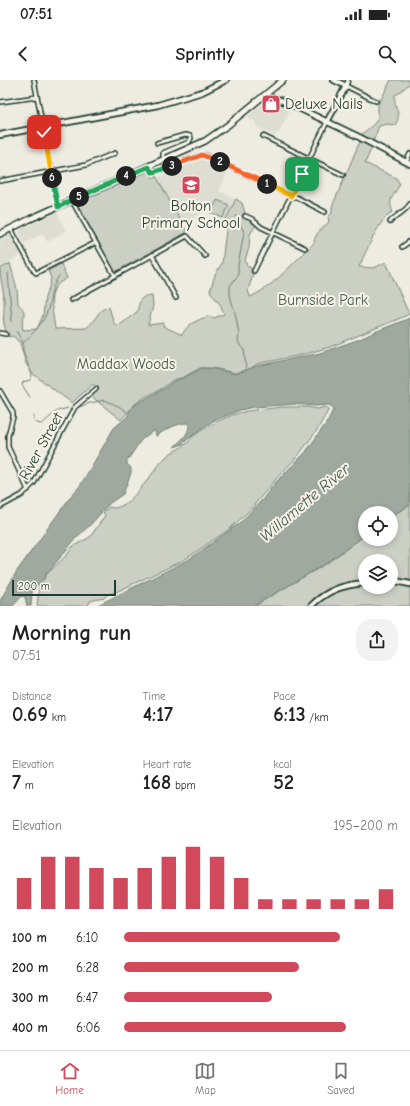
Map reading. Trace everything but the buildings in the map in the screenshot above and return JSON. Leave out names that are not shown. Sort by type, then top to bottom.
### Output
[{"type":"main road","points":[[0,234],[72,200],[205,141],[216,134],[283,80]]},
{"type":"street","points":[[34,80],[58,207]]},
{"type":"street","points":[[0,135],[158,105],[202,92],[226,80]]},
{"type":"street","points":[[334,80],[376,101]]},
{"type":"street","points":[[254,271],[348,80]]},
{"type":"street","points":[[264,96],[273,99],[278,98],[408,163],[410,154]]},
{"type":"street","points":[[0,102],[37,97]]},
{"type":"street","points":[[157,143],[185,135],[190,136],[191,138],[189,142],[164,153],[164,159]]},
{"type":"street","points":[[263,136],[343,175]]},
{"type":"street","points":[[0,182],[86,165],[115,153]]},
{"type":"street","points":[[148,167],[152,172],[155,172],[198,156],[205,155],[291,196],[297,197],[325,212]]},
{"type":"street","points":[[72,200],[115,276]]},
{"type":"street","points":[[390,222],[396,216],[405,211],[410,204]]},
{"type":"street","points":[[245,216],[252,219],[261,227],[305,248]]},
{"type":"street","points":[[11,228],[36,273],[95,242]]},
{"type":"street","points":[[71,300],[187,236],[205,256]]},
{"type":"street","points":[[402,247],[410,241]]},
{"type":"street","points":[[152,255],[176,298]]},
{"type":"street","points":[[0,333],[6,334]]},
{"type":"street","name":"River Street","points":[[0,507],[14,500],[28,490],[34,483],[75,407],[96,389]]},
{"type":"street","points":[[0,391],[13,413],[8,435],[8,447],[28,490]]},
{"type":"street","points":[[398,581],[410,584]]},
{"type":"street","points":[[311,606],[334,590],[350,584],[358,583]]},
{"type":"shaded area","points":[[269,99],[290,109],[279,132],[275,136],[257,127],[254,120],[250,120],[248,117]]},
{"type":"shaded area","name":"Bolton Primary School","points":[[201,158],[205,158],[229,169],[219,191],[236,199],[225,221],[205,211],[183,224],[157,178]]},
{"type":"shaded area","points":[[56,210],[66,231],[48,242],[42,234],[24,244],[19,233],[20,229],[46,218]]},
{"type":"shaded area","points":[[9,235],[12,237],[22,254],[0,267],[0,240]]},
{"type":"green space","points":[[391,80],[410,80],[410,83],[395,95],[398,117],[395,125],[387,124],[379,126],[373,142],[361,135],[375,123],[378,117],[378,105]]},
{"type":"green space","points":[[360,141],[372,147],[365,163],[396,178],[400,184],[391,201],[391,208],[393,212],[383,220],[359,267],[374,268],[386,262],[409,314],[330,347],[301,355],[257,364],[250,369],[235,373],[213,368],[200,368],[184,377],[173,380],[161,389],[145,397],[135,404],[121,420],[91,396],[98,389],[93,384],[72,403],[33,374],[26,364],[20,343],[13,336],[9,337],[4,323],[4,297],[0,269],[10,263],[17,289],[18,304],[22,307],[24,313],[22,326],[23,330],[37,329],[43,315],[45,297],[50,285],[51,278],[48,271],[61,264],[67,278],[58,284],[52,295],[55,329],[86,328],[102,310],[109,307],[114,323],[116,325],[121,324],[137,312],[140,300],[145,296],[152,295],[153,306],[148,325],[164,323],[163,326],[182,335],[190,325],[196,321],[209,316],[214,318],[224,314],[221,306],[210,291],[215,275],[222,263],[226,230],[225,221],[236,199],[242,203],[245,213],[244,217],[256,225],[250,234],[249,248],[245,260],[247,266],[251,268],[251,273],[253,275],[248,290],[250,297],[265,289],[285,272],[303,254],[305,250],[314,243],[317,234],[329,222],[328,217],[332,213],[332,207]]},
{"type":"green space","points":[[149,171],[153,178],[156,176],[187,232],[115,272],[77,203]]},
{"type":"green space","points":[[217,200],[229,205],[223,218],[211,213]]},
{"type":"green space","points":[[281,407],[308,407],[318,409],[325,407],[329,409],[317,430],[298,456],[249,511],[231,528],[184,560],[116,592],[108,594],[104,598],[90,601],[88,606],[37,606],[39,589],[46,575],[68,554],[72,547],[90,537],[104,517],[105,515],[103,513],[109,507],[116,508],[132,498],[168,455],[184,446],[192,437],[211,425],[233,415],[248,411]]},
{"type":"green space","points":[[410,505],[410,606],[254,606],[327,563],[358,540],[358,546],[398,546],[398,512]]},
{"type":"water","name":"Willamette River","points":[[410,318],[410,505],[398,512],[398,506],[358,506],[358,540],[327,563],[254,606],[96,606],[188,560],[240,523],[262,500],[277,481],[305,453],[327,422],[334,408],[329,405],[316,406],[296,404],[254,407],[240,410],[213,421],[183,444],[174,447],[185,436],[188,430],[188,423],[180,424],[167,429],[156,436],[155,431],[153,431],[141,440],[127,461],[127,464],[131,468],[131,473],[123,494],[110,503],[76,538],[32,592],[31,606],[27,606],[25,597],[22,596],[13,606],[0,606],[1,599],[17,571],[71,496],[80,486],[114,428],[127,417],[136,404],[165,388],[172,382],[202,368],[235,374],[257,366],[320,353]]},
{"type":"waterway","points":[[236,216],[244,232],[238,266],[238,275],[230,286],[230,295],[239,334],[238,341],[244,349],[246,370]]},
{"type":"waterway","points":[[8,273],[12,322]]},
{"type":"waterway","points":[[23,343],[38,328],[44,319],[53,289],[59,276]]},
{"type":"waterway","points":[[17,332],[23,343],[23,351],[32,375],[30,380],[23,382],[22,385],[30,397]]},
{"type":"waterway","points":[[79,407],[105,400],[120,407],[128,413]]},
{"type":"waterway","points":[[34,416],[34,420],[37,423],[42,424],[57,411],[68,408]]},
{"type":"place","name":"Deluxe Nails","points":[[271,104]]},
{"type":"place","name":"Bolton Primary School","points":[[191,185]]},
{"type":"route","points":[[44,132],[58,207],[148,167],[150,171],[155,172],[202,155],[205,155],[291,196],[302,174]]},
{"type":"park label","name":"Burnside Park","points":[[323,300]]},
{"type":"park label","name":"Maddax Woods","points":[[126,364]]}]
